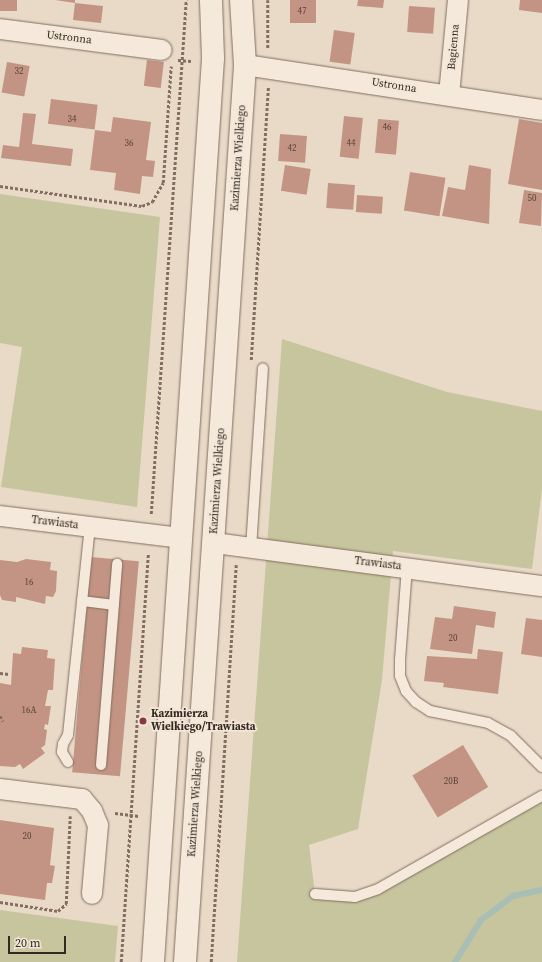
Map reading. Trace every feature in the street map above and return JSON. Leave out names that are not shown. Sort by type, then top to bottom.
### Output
[{"type":"main road","points":[[153,962],[213,58],[211,0]]},
{"type":"main road","name":"Kazimierza Wielkiego","points":[[185,962],[245,65],[242,0]]},
{"type":"main road","points":[[165,783],[168,791],[179,796],[191,795],[197,786]]},
{"type":"street","name":"Bagienna","points":[[449,95],[458,0]]},
{"type":"street","name":"Ustronna","points":[[0,29],[162,50]]},
{"type":"street","name":"Ustronna","points":[[245,65],[268,67],[542,110]]},
{"type":"street","name":"Trawiasta","points":[[0,516],[181,538]]},
{"type":"street","name":"Trawiasta","points":[[214,542],[542,586]]},
{"type":"street","points":[[0,789],[82,799],[92,811],[98,825],[92,894]]},
{"type":"lane","points":[[251,548],[263,368]]},
{"type":"lane","points":[[68,762],[62,752],[63,744],[68,735],[90,527]]},
{"type":"lane","points":[[101,766],[117,564]]},
{"type":"lane","points":[[407,567],[400,660],[400,676],[406,690],[416,702],[430,711],[488,724],[511,736],[542,767]]},
{"type":"lane","points":[[82,601],[114,605]]},
{"type":"lane","points":[[315,894],[355,897],[378,889],[542,796]]},
{"type":"path","points":[[151,519],[186,0]]},
{"type":"path","points":[[250,368],[268,67],[268,0]]},
{"type":"path","points":[[0,186],[142,206],[152,202],[163,183],[171,64],[162,50]]},
{"type":"path","points":[[183,60],[191,61]]},
{"type":"path","points":[[121,962],[149,549]]},
{"type":"path","points":[[211,962],[236,563]]},
{"type":"path","points":[[0,673],[9,674]]},
{"type":"path","points":[[0,716],[3,721]]},
{"type":"path","points":[[0,902],[58,911],[66,904],[71,798]]},
{"type":"path","points":[[119,814],[139,816]]},
{"type":"green space","points":[[0,194],[160,217],[137,507],[1,487],[22,347],[0,343]]},
{"type":"green space","points":[[282,339],[447,392],[542,411],[542,489],[532,569],[393,551],[382,680],[358,829],[309,845],[315,894],[355,897],[542,796],[542,962],[237,962]]},
{"type":"green space","points":[[0,910],[118,926],[115,962],[0,962]]},
{"type":"building","points":[[0,0],[17,0],[17,11],[0,11]]},
{"type":"building","points":[[55,0],[75,0],[75,3]]},
{"type":"building","points":[[290,0],[316,0],[316,23],[290,23]]},
{"type":"building","points":[[358,0],[384,0],[383,8],[357,6]]},
{"type":"building","points":[[520,0],[542,0],[542,13],[519,10]]},
{"type":"building","points":[[75,3],[103,6],[101,23],[73,20]]},
{"type":"building","points":[[409,6],[435,8],[433,34],[407,32]]},
{"type":"building","points":[[334,30],[355,33],[350,65],[330,62]]},
{"type":"building","points":[[147,60],[164,62],[161,88],[144,86]]},
{"type":"building","points":[[7,62],[30,66],[24,97],[2,93]]},
{"type":"building","points":[[51,99],[98,105],[95,130],[48,124]]},
{"type":"building","points":[[23,113],[36,114],[32,144],[73,149],[71,166],[1,158],[3,145],[19,147]]},
{"type":"building","points":[[344,116],[363,118],[359,159],[340,157]]},
{"type":"building","points":[[113,117],[151,122],[146,160],[155,161],[153,177],[142,176],[140,194],[114,190],[116,173],[90,170],[95,130],[111,132]]},
{"type":"building","points":[[378,119],[399,121],[396,155],[375,153]]},
{"type":"building","points":[[519,119],[542,123],[542,190],[508,184]]},
{"type":"building","points":[[280,134],[307,136],[305,163],[278,161]]},
{"type":"building","points":[[285,165],[311,169],[307,195],[281,191]]},
{"type":"building","points":[[469,165],[491,169],[489,224],[442,216],[448,187],[465,190]]},
{"type":"building","points":[[410,172],[446,178],[439,216],[404,211]]},
{"type":"building","points":[[328,183],[355,185],[353,210],[326,208]]},
{"type":"building","points":[[524,190],[542,193],[541,226],[519,223]]},
{"type":"building","points":[[357,195],[383,197],[382,214],[356,212]]},
{"type":"building","points":[[91,557],[139,561],[120,776],[72,772]]},
{"type":"building","points":[[26,559],[51,562],[50,570],[57,571],[56,591],[53,597],[46,596],[45,604],[16,597],[16,602],[2,600],[0,595],[0,560],[17,562]]},
{"type":"building","points":[[454,606],[496,612],[494,628],[476,625],[472,654],[430,649],[435,617],[452,619]]},
{"type":"building","points":[[526,618],[542,620],[542,657],[521,654]]},
{"type":"building","points":[[22,647],[48,650],[47,658],[55,659],[53,690],[48,690],[45,706],[51,706],[48,725],[45,724],[44,729],[47,730],[45,745],[41,748],[45,753],[23,769],[20,764],[15,767],[0,766],[0,683],[11,685],[13,653],[21,654]]},
{"type":"building","points":[[478,649],[503,652],[498,694],[443,687],[444,683],[424,681],[427,656],[477,659]]},
{"type":"building","points":[[463,745],[488,787],[438,817],[412,775]]},
{"type":"building","points":[[0,820],[54,828],[50,865],[55,866],[52,883],[47,883],[45,900],[0,894]]},
{"type":"waterway","points":[[455,962],[481,920],[513,896],[542,890]]},
{"type":"place","name":"Kazimierza Wielkiego/Trawiasta","points":[[143,721]]}]
